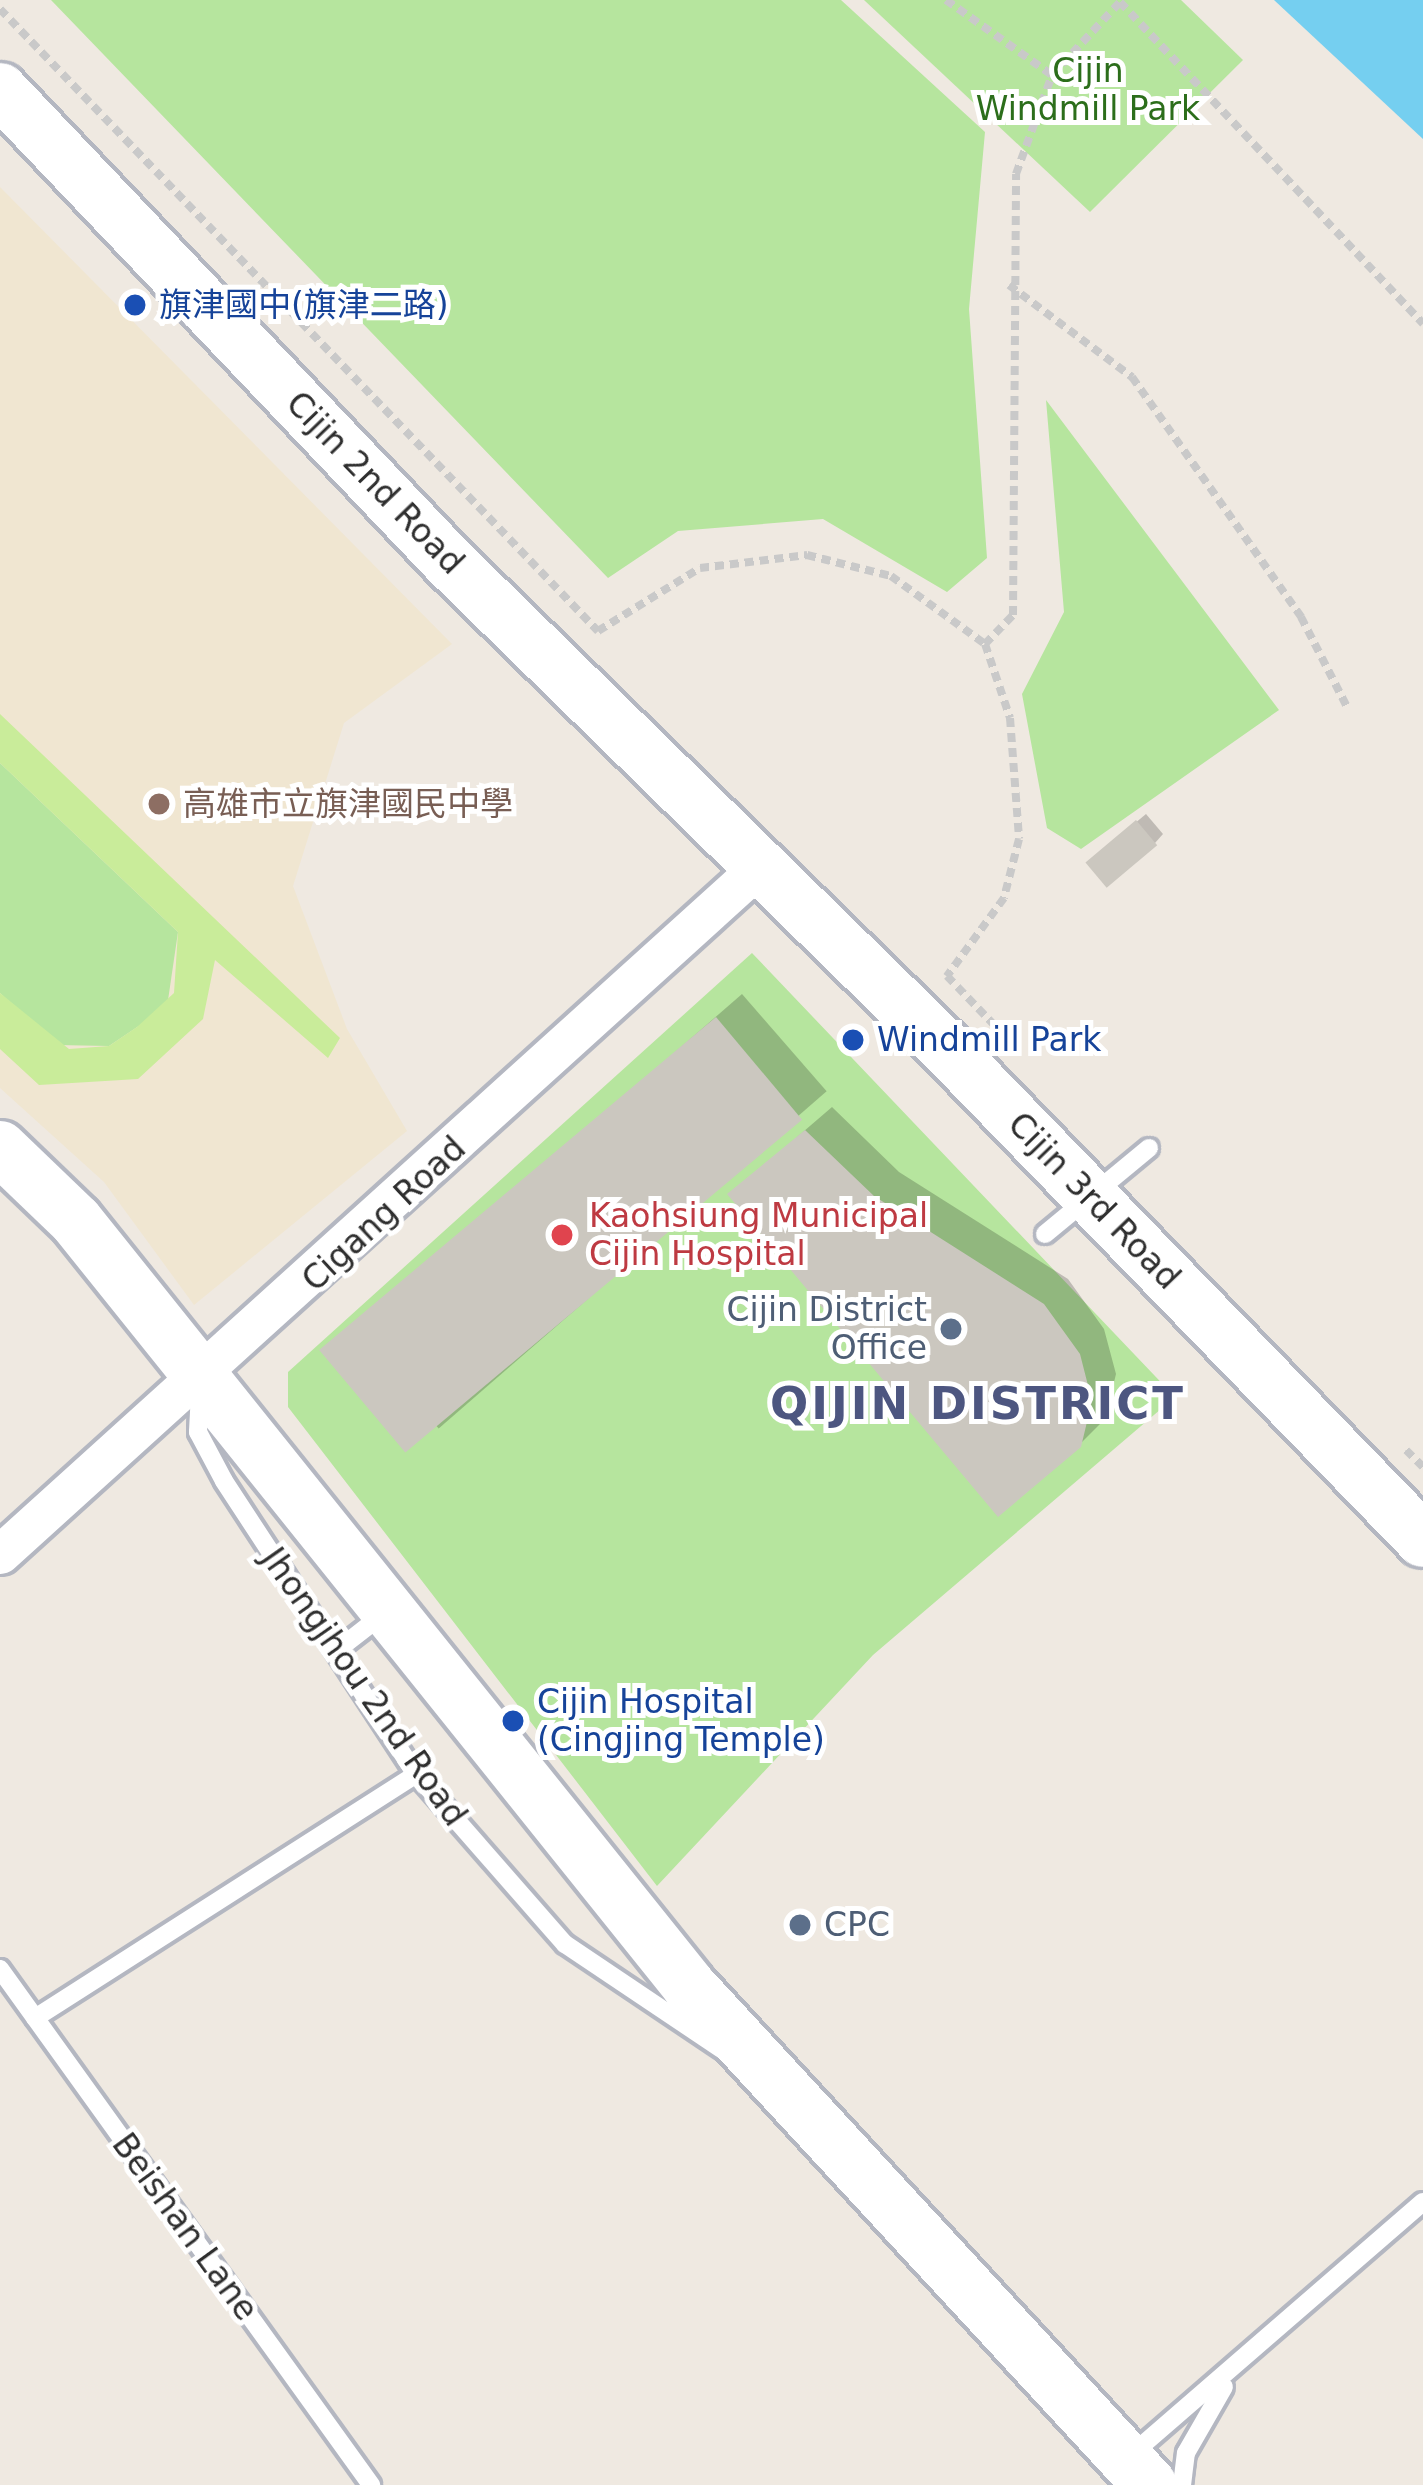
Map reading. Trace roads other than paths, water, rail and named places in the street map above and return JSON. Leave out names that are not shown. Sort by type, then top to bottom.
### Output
[{"type":"street","name":"Cijin 2nd Road","points":[[0,90],[449,562],[760,866]]},
{"type":"street","name":"Cijin 3rd Road","points":[[760,866],[1088,1194],[1423,1540]]},
{"type":"street","name":"Cigang Road","points":[[0,1555],[200,1382],[760,866]]},
{"type":"street","name":"Jhongjhou 2nd Road","points":[[0,1148],[76,1221],[386,1612],[770,2074],[1138,2472]]},
{"type":"lane","points":[[1045,1234],[1149,1148]]},
{"type":"lane","name":"Jhongjhou 2nd Road","points":[[200,1382],[198,1432],[416,1774],[565,1944],[675,2025],[770,2074]]},
{"type":"lane","points":[[336,1652],[386,1612]]},
{"type":"lane","points":[[35,2018],[416,1774]]},
{"type":"lane","name":"Beishan Lane","points":[[0,1969],[371,2485]]},
{"type":"lane","points":[[1138,2472],[1238,2367],[1423,2202]]},
{"type":"lane","points":[[1182,2485],[1198,2424],[1238,2367]]},
{"type":"water","points":[[1274,0],[1423,0],[1423,139]]},
{"type":"place","name":"旗津國中(旗津二路)","points":[[135,305]]},
{"type":"place","name":"高雄市立旗津國民中學","points":[[159,804]]},
{"type":"place","name":"Windmill Park","points":[[853,1040]]},
{"type":"place","name":"Kaohsiung Municipal Cijin Hospital","points":[[562,1235]]},
{"type":"place","name":"Cijin District Office","points":[[951,1329]]},
{"type":"place","name":"Cijin Hospital (Cingjing Temple)","points":[[513,1721]]},
{"type":"place","name":"CPC","points":[[800,1925]]},
{"type":"district","name":"QIJIN DISTRICT","points":[[978,1404]]},
{"type":"park label","name":"Cijin Windmill Park","points":[[1088,90]]}]
